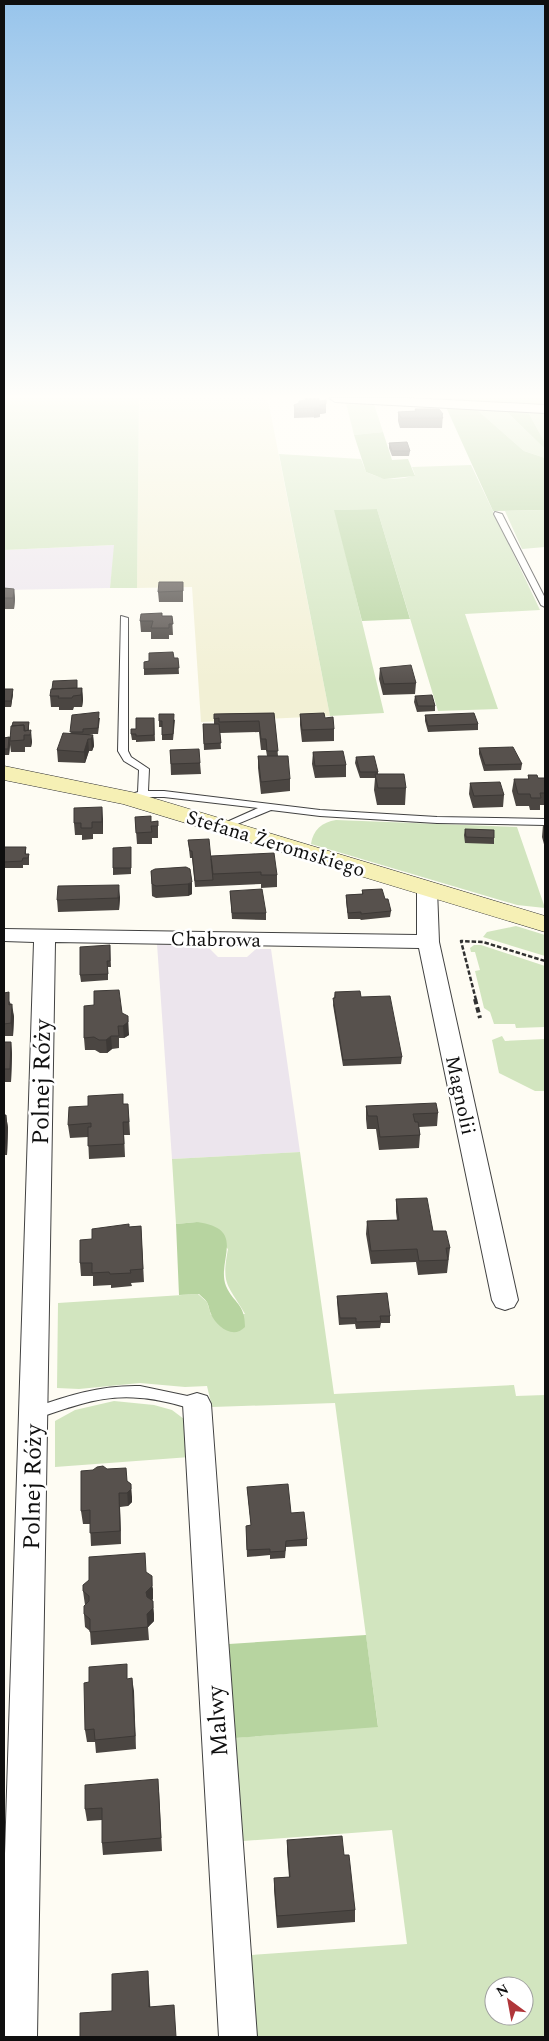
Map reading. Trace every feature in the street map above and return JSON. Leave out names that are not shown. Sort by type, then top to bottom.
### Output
[{"type":"street","name":"Stefana Żeromskiego","points":[[4,772],[135,796],[223,827],[545,924]]},
{"type":"street","name":"Magnolii","points":[[427,889],[428,942],[505,1300]]},
{"type":"street","name":"Chabrowa","points":[[4,935],[428,942]]},
{"type":"street","name":"Polnej Róży","points":[[18,2037],[45,936]]},
{"type":"street","name":"Malwy","points":[[197,1404],[238,2037]]},
{"type":"lane","points":[[498,514],[545,605]]},
{"type":"lane","points":[[124,618],[123,750],[127,759],[144,769],[135,796],[164,794],[320,813],[382,817],[545,822]]},
{"type":"lane","points":[[223,827],[271,807]]},
{"type":"lane","points":[[33,1414],[84,1396],[112,1392],[142,1392],[197,1404]]},
{"type":"path","points":[[480,1018],[461,941],[467,939],[483,942],[545,961]]},
{"type":"shaded area","points":[[138,493],[286,493],[330,716],[201,722],[192,587],[137,588]]},
{"type":"shaded area","points":[[115,545],[110,588],[4,590],[4,550]]},
{"type":"shaded area","points":[[157,944],[209,948],[218,957],[247,957],[256,949],[271,949],[300,1152],[172,1159]]},
{"type":"green space","points":[[4,493],[138,493],[137,588],[110,588],[114,545],[4,550]]},
{"type":"green space","points":[[287,493],[484,493],[540,610],[465,614],[498,709],[438,711],[377,509],[335,510],[384,713],[330,716]]},
{"type":"green space","points":[[485,493],[545,493],[545,510],[493,511]]},
{"type":"green space","points":[[377,509],[410,619],[362,621],[334,510]]},
{"type":"green space","points":[[545,510],[545,547],[522,549],[505,511]]},
{"type":"green space","points":[[336,820],[517,827],[545,908],[517,905],[311,844],[316,831],[322,825]]},
{"type":"green space","points":[[516,926],[545,935],[545,956],[483,937],[487,932]]},
{"type":"green space","points":[[474,945],[481,945],[545,966],[545,1027],[516,1028],[515,1024],[494,1024],[490,1012],[484,1008],[475,971],[480,970],[475,952],[471,952],[470,948]]},
{"type":"green space","points":[[502,1036],[505,1041],[545,1039],[545,1091],[535,1091],[499,1073],[492,1040]]},
{"type":"green space","points":[[300,1152],[334,1394],[514,1385],[516,1396],[545,1395],[545,2037],[257,2037],[251,1955],[407,1944],[392,1830],[243,1841],[235,1738],[378,1726],[335,1403],[212,1407],[207,1386],[185,1387],[140,1383],[79,1389],[57,1388],[58,1303],[198,1294],[207,1302],[211,1315],[245,1314],[230,1290],[226,1278],[228,1249],[197,1222],[176,1224],[172,1159]]},
{"type":"green space","points":[[197,1222],[222,1231],[226,1238],[224,1276],[226,1286],[241,1308],[245,1319],[245,1327],[240,1331],[230,1332],[221,1327],[213,1319],[207,1302],[199,1294],[179,1295],[176,1224]]},
{"type":"green space","points":[[114,1401],[154,1405],[172,1410],[188,1422],[190,1457],[55,1467],[55,1421],[75,1410]]},
{"type":"green space","points":[[366,1635],[378,1727],[235,1738],[229,1644]]},
{"type":"building","points":[[159,582],[183,582],[183,591],[158,592]]},
{"type":"building","points":[[4,588],[14,589],[13,598],[4,598]]},
{"type":"building","points":[[162,613],[162,616],[172,616],[173,624],[169,624],[169,628],[151,628],[153,621],[140,621],[141,614]]},
{"type":"building","points":[[173,652],[174,658],[178,658],[179,668],[144,669],[144,662],[149,661],[149,653]]},
{"type":"building","points":[[411,665],[416,683],[384,684],[380,668]]},
{"type":"building","points":[[77,680],[77,688],[52,689],[53,681]]},
{"type":"building","points":[[82,688],[81,695],[73,696],[72,698],[50,696],[51,689]]},
{"type":"building","points":[[4,689],[13,689],[11,701],[4,701]]},
{"type":"building","points":[[432,695],[435,706],[418,706],[415,696]]},
{"type":"building","points":[[99,712],[98,728],[83,729],[83,732],[70,732],[72,715]]},
{"type":"building","points":[[274,713],[278,751],[267,751],[266,739],[261,739],[259,721],[219,722],[219,718],[214,719],[214,714]]},
{"type":"building","points":[[324,713],[325,718],[333,717],[334,729],[302,730],[300,714]]},
{"type":"building","points":[[474,713],[478,724],[428,726],[425,715]]},
{"type":"building","points":[[159,714],[174,714],[173,734],[162,735],[162,721],[159,721]]},
{"type":"building","points":[[136,718],[154,718],[154,735],[136,736],[136,734],[131,734],[131,729],[136,729]]},
{"type":"building","points":[[13,722],[29,722],[28,730],[25,731],[24,725],[12,726]]},
{"type":"building","points":[[203,724],[219,724],[221,743],[204,744]]},
{"type":"building","points":[[24,725],[24,731],[31,730],[30,735],[24,735],[24,740],[10,741],[11,726]]},
{"type":"building","points":[[63,733],[93,735],[91,739],[88,739],[84,752],[57,750]]},
{"type":"building","points":[[9,737],[8,749],[4,749],[4,738]]},
{"type":"building","points":[[513,747],[522,764],[485,765],[479,748]]},
{"type":"building","points":[[199,749],[200,763],[171,764],[170,750]]},
{"type":"building","points":[[343,751],[346,765],[315,766],[313,752]]},
{"type":"building","points":[[258,756],[288,756],[290,779],[261,782]]},
{"type":"building","points":[[374,756],[378,772],[360,772],[356,757]]},
{"type":"building","points":[[375,774],[404,774],[406,788],[378,788]]},
{"type":"building","points":[[528,775],[537,775],[538,778],[545,778],[545,793],[540,793],[541,798],[531,798],[530,794],[518,794],[514,779],[529,779]]},
{"type":"building","points":[[500,782],[504,795],[474,796],[470,783]]},
{"type":"building","points":[[102,807],[102,822],[92,822],[92,828],[81,828],[81,823],[74,823],[74,808]]},
{"type":"building","points":[[151,816],[151,822],[158,821],[158,826],[151,826],[152,832],[136,833],[135,817]]},
{"type":"building","points":[[465,829],[494,830],[494,838],[466,837]]},
{"type":"building","points":[[209,839],[213,880],[195,881],[192,851],[190,851],[188,840]]},
{"type":"building","points":[[4,847],[26,847],[25,854],[29,854],[28,858],[23,858],[22,861],[4,862]]},
{"type":"building","points":[[131,847],[131,868],[113,868],[113,848]]},
{"type":"building","points":[[274,853],[277,875],[261,875],[261,872],[213,874],[211,856]]},
{"type":"building","points":[[186,867],[190,869],[192,882],[188,884],[156,886],[152,884],[151,871],[155,869]]},
{"type":"building","points":[[119,885],[118,898],[57,900],[58,886]]},
{"type":"building","points":[[262,889],[266,913],[232,913],[230,891]]},
{"type":"building","points":[[382,889],[385,899],[388,899],[391,911],[361,914],[361,912],[348,913],[346,895],[363,894],[362,890]]},
{"type":"building","points":[[110,945],[110,961],[107,961],[108,974],[80,975],[80,947]]},
{"type":"building","points":[[119,990],[122,1013],[128,1016],[128,1022],[123,1026],[118,1026],[119,1036],[111,1036],[106,1040],[99,1040],[94,1037],[84,1038],[84,1006],[94,1005],[94,991]]},
{"type":"building","points":[[360,991],[361,997],[390,996],[402,1057],[343,1060],[333,998],[335,998],[335,992]]},
{"type":"building","points":[[9,992],[9,1005],[12,1004],[11,1023],[4,1024],[4,993]]},
{"type":"building","points":[[4,1042],[11,1042],[10,1069],[4,1069]]},
{"type":"building","points":[[123,1094],[123,1104],[128,1104],[129,1122],[123,1122],[124,1144],[88,1146],[88,1127],[91,1127],[91,1123],[68,1125],[69,1107],[88,1106],[88,1096]]},
{"type":"building","points":[[436,1103],[438,1113],[413,1114],[415,1122],[418,1122],[420,1135],[380,1137],[377,1116],[368,1116],[366,1106]]},
{"type":"building","points":[[4,1115],[6,1115],[5,1142],[4,1142]]},
{"type":"building","points":[[427,1198],[433,1231],[446,1231],[450,1248],[446,1248],[448,1260],[419,1261],[417,1249],[371,1251],[367,1221],[399,1220],[396,1199]]},
{"type":"building","points":[[129,1224],[129,1227],[141,1226],[143,1269],[130,1270],[131,1273],[92,1273],[92,1263],[80,1263],[80,1240],[92,1239],[92,1229]]},
{"type":"building","points":[[387,1293],[390,1316],[380,1316],[381,1321],[356,1322],[356,1318],[340,1318],[337,1296]]},
{"type":"building","points":[[103,1466],[107,1469],[126,1468],[127,1481],[131,1484],[131,1489],[127,1493],[119,1493],[120,1531],[90,1533],[90,1510],[81,1511],[81,1471],[93,1470]]},
{"type":"building","points":[[288,1484],[291,1513],[304,1512],[307,1539],[286,1541],[285,1551],[270,1552],[270,1549],[247,1550],[246,1526],[251,1525],[247,1487]]},
{"type":"building","points":[[145,1553],[146,1572],[152,1576],[152,1586],[146,1592],[147,1597],[153,1601],[153,1608],[147,1614],[148,1627],[90,1632],[90,1619],[84,1614],[84,1606],[89,1601],[89,1596],[83,1591],[83,1585],[89,1580],[89,1557]]},
{"type":"building","points":[[127,1664],[127,1679],[132,1678],[135,1736],[95,1740],[94,1729],[85,1730],[84,1683],[89,1682],[89,1667]]},
{"type":"building","points":[[158,1779],[161,1838],[102,1843],[102,1808],[85,1809],[85,1785]]},
{"type":"building","points":[[342,1836],[344,1855],[349,1855],[355,1910],[277,1916],[274,1878],[290,1877],[287,1840]]},
{"type":"building","points":[[148,1971],[149,2007],[174,2005],[176,2037],[80,2037],[80,2013],[112,2011],[112,1974]]}]
